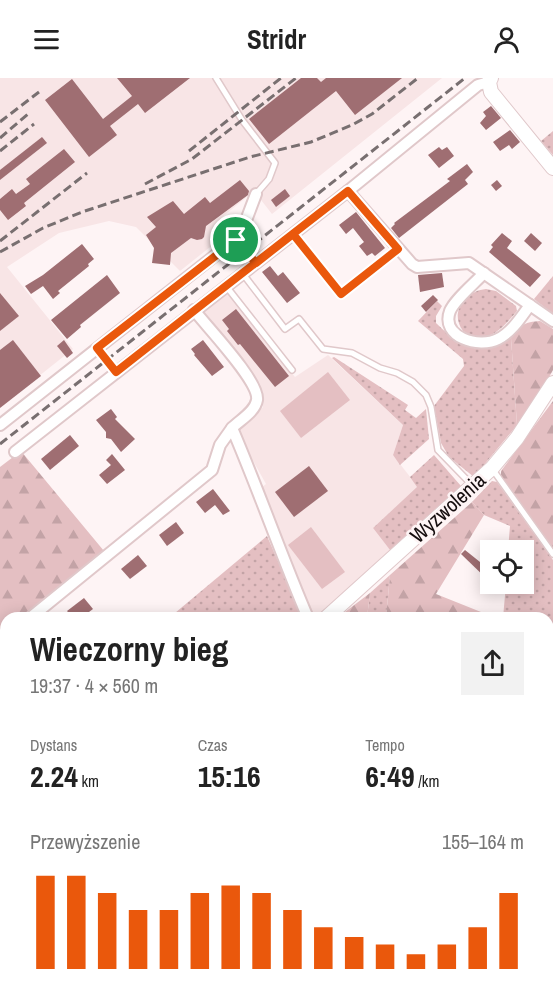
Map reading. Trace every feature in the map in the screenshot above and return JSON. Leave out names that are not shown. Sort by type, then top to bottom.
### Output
[{"type":"street","points":[[15,452],[348,191],[478,85],[490,80],[491,92],[553,168]]},
{"type":"street","points":[[348,191],[412,264],[417,267],[469,263],[553,321]]},
{"type":"street","points":[[0,425],[236,240],[242,231],[256,194]]},
{"type":"street","points":[[484,273],[450,310],[448,320],[454,331],[466,341],[482,344],[497,340],[509,332],[530,305]]},
{"type":"street","points":[[37,612],[212,470],[220,445],[232,428],[254,408],[257,398],[249,378],[194,310]]},
{"type":"street","name":"Wyzwolenia","points":[[333,612],[492,468],[517,438],[553,383]]},
{"type":"street","points":[[232,428],[259,490],[275,539],[305,612]]},
{"type":"lane","points":[[216,78],[242,120],[275,163],[269,179],[256,194]]},
{"type":"lane","points":[[293,234],[341,294],[398,249]]},
{"type":"lane","points":[[242,273],[285,329],[298,319],[322,349],[352,353],[412,382],[426,395],[431,407],[438,450],[473,486]]},
{"type":"lane","points":[[226,286],[292,370]]},
{"type":"lane","points":[[492,468],[553,554]]},
{"type":"path","points":[[236,240],[256,263]]},
{"type":"path","points":[[97,348],[116,372]]},
{"type":"shaded area","points":[[0,78],[442,78],[272,214],[254,191],[221,218],[229,232],[180,271],[136,227],[109,221],[59,233],[7,267],[73,349],[0,407]]},
{"type":"shaded area","points":[[227,292],[295,377],[328,355],[403,425],[393,455],[418,487],[373,528],[390,550],[324,612],[310,612],[279,543],[262,487],[266,484],[237,432],[263,407],[256,380],[199,312]]},
{"type":"green space","points":[[553,131],[553,155],[541,141]]},
{"type":"green space","points":[[553,276],[553,314],[534,299]]},
{"type":"green space","points":[[486,289],[496,291],[516,306],[517,311],[493,334],[479,337],[463,331],[459,324],[459,310],[466,298]]},
{"type":"green space","points":[[437,301],[442,306],[436,316],[436,323],[462,344],[480,349],[489,348],[511,338],[517,425],[474,477],[449,457],[441,443],[434,406],[464,366],[463,359],[418,321]]},
{"type":"green space","points":[[540,321],[553,329],[553,370],[536,400],[517,425],[511,338],[522,325]]},
{"type":"green space","points":[[334,357],[408,405],[405,410],[416,418],[426,409],[429,439],[400,465],[393,455],[403,425],[332,358]]},
{"type":"green space","points":[[328,372],[350,400],[301,438],[280,411]]},
{"type":"green space","points":[[553,401],[553,549],[501,477],[501,471]]},
{"type":"green space","points":[[21,451],[104,551],[30,612],[0,612],[0,467]]},
{"type":"green space","points":[[434,455],[461,486],[390,550],[373,528],[417,487],[410,477]]},
{"type":"green space","points":[[492,481],[497,482],[553,560],[553,612],[504,612],[505,594],[534,594],[534,540],[509,540],[510,526],[484,515],[472,502]]},
{"type":"green space","points":[[472,502],[484,515],[436,594],[481,612],[387,612],[390,575]]},
{"type":"green space","points":[[311,527],[345,572],[322,589],[288,545]]},
{"type":"green space","points":[[267,536],[300,612],[176,612]]},
{"type":"green space","points":[[390,575],[387,612],[368,612],[370,593]]},
{"type":"green space","points":[[370,593],[368,612],[345,612]]},
{"type":"building","points":[[117,78],[190,78],[145,113],[138,104],[110,126],[117,135],[89,157],[45,100],[72,79],[103,119],[132,96]]},
{"type":"building","points":[[301,78],[317,78],[321,82],[326,78],[402,78],[355,115],[336,91],[269,144],[249,119]]},
{"type":"building","points":[[491,106],[501,118],[486,130],[480,123],[486,116],[483,112]]},
{"type":"building","points":[[510,130],[520,142],[512,149],[509,145],[500,151],[493,142]]},
{"type":"building","points":[[42,137],[47,143],[0,180],[0,170]]},
{"type":"building","points":[[439,147],[442,150],[447,147],[454,156],[439,168],[428,155]]},
{"type":"building","points":[[64,149],[75,162],[24,203],[26,206],[8,220],[0,210],[0,199],[12,189],[16,194],[30,184],[26,179]]},
{"type":"building","points":[[467,164],[473,172],[465,180],[468,184],[399,238],[391,228],[394,223],[450,181],[447,179]]},
{"type":"building","points":[[240,180],[249,191],[248,195],[206,226],[202,239],[191,238],[171,253],[170,265],[152,263],[154,248],[146,235],[156,227],[147,217],[173,201],[184,214],[205,197],[210,203]]},
{"type":"building","points":[[497,180],[502,186],[496,191],[491,185]]},
{"type":"building","points":[[285,189],[290,196],[276,207],[271,200]]},
{"type":"building","points":[[356,212],[385,248],[375,256],[372,253],[367,256],[359,246],[364,242],[353,228],[346,234],[339,225]]},
{"type":"building","points":[[502,233],[512,241],[507,248],[541,275],[530,287],[489,252],[493,247],[491,245]]},
{"type":"building","points":[[531,233],[542,243],[535,251],[524,241]]},
{"type":"building","points":[[82,244],[94,259],[88,264],[89,266],[58,291],[60,293],[53,299],[43,286],[31,294],[25,286],[43,275]]},
{"type":"building","points":[[270,266],[278,276],[283,272],[300,293],[287,303],[262,272]]},
{"type":"building","points":[[442,273],[444,287],[420,292],[418,275]]},
{"type":"building","points":[[107,275],[120,293],[80,325],[81,327],[67,339],[51,320]]},
{"type":"building","points":[[0,293],[19,316],[0,331]]},
{"type":"building","points":[[433,295],[438,300],[426,312],[421,306]]},
{"type":"building","points":[[236,309],[289,376],[275,387],[227,331],[229,329],[222,320]]},
{"type":"building","points":[[13,340],[41,376],[0,408],[0,350]]},
{"type":"building","points":[[64,340],[73,353],[67,358],[57,346]]},
{"type":"building","points":[[203,340],[224,367],[212,376],[191,349]]},
{"type":"building","points":[[111,409],[117,417],[115,419],[135,439],[121,452],[111,439],[106,438],[106,432],[96,420]]},
{"type":"building","points":[[70,435],[79,446],[50,470],[41,459]]},
{"type":"building","points":[[112,454],[125,470],[107,484],[99,475],[111,465],[106,460]]},
{"type":"building","points":[[309,466],[328,491],[294,517],[275,492]]},
{"type":"building","points":[[213,489],[230,511],[223,515],[215,505],[205,513],[196,502]]},
{"type":"building","points":[[176,522],[184,533],[167,546],[159,535]]},
{"type":"building","points":[[465,550],[480,562],[480,572],[461,554]]},
{"type":"building","points":[[138,555],[147,566],[130,579],[121,569]]},
{"type":"building","points":[[84,598],[93,609],[89,612],[67,611]]},
{"type":"railway","points":[[189,151],[281,78]]},
{"type":"railway","points":[[145,184],[192,159],[296,78]]},
{"type":"railway","points":[[0,252],[43,228],[82,212],[250,157],[311,142],[352,125],[372,114],[418,78]]},
{"type":"railway","points":[[0,444],[465,78]]},
{"type":"railway","points":[[0,122],[39,92]]},
{"type":"railway","points":[[0,138],[28,114]]},
{"type":"railway","points":[[0,151],[34,124]]},
{"type":"railway","points":[[0,241],[87,173]]},
{"type":"route","points":[[236,240],[97,348],[116,372],[194,310],[256,263],[293,234],[348,191],[398,249],[341,294],[293,234],[256,263],[236,240]]}]
